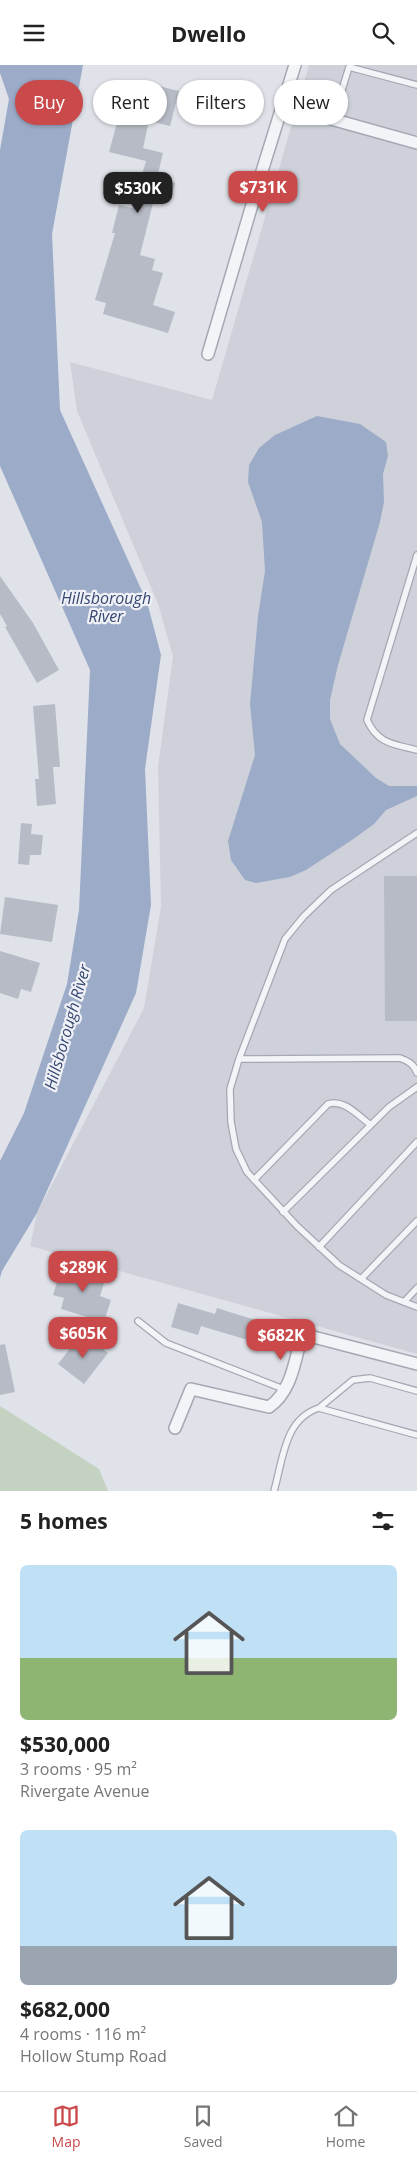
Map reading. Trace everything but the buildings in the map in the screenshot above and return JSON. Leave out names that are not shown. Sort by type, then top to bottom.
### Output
[{"type":"street","points":[[290,80],[295,65]]},
{"type":"street","points":[[348,123],[417,143]]},
{"type":"street","points":[[208,353],[275,125]]},
{"type":"street","points":[[175,1428],[191,1389],[269,1407],[278,1401],[286,1390],[302,1334],[417,1364]]},
{"type":"lane","points":[[346,80],[350,66],[417,85]]},
{"type":"lane","points":[[417,555],[367,720],[373,734],[391,743],[417,750]]},
{"type":"lane","points":[[417,833],[331,890],[304,916],[285,939],[239,1059],[230,1089],[231,1122],[236,1149],[247,1173],[339,1265],[386,1295],[417,1307]]},
{"type":"lane","points":[[239,1059],[400,1058],[415,1067],[417,1073]]},
{"type":"lane","points":[[284,1212],[390,1107],[417,1087]]},
{"type":"lane","points":[[254,1180],[328,1104],[336,1102],[343,1104],[371,1125]]},
{"type":"lane","points":[[320,1247],[417,1142]]},
{"type":"lane","points":[[361,1279],[417,1221]]},
{"type":"lane","points":[[404,1302],[417,1288]]},
{"type":"lane","points":[[138,1321],[166,1343],[286,1390]]},
{"type":"lane","points":[[274,1491],[291,1430],[308,1412],[319,1408],[352,1380],[370,1378],[417,1391]]},
{"type":"lane","points":[[319,1408],[417,1435]]},
{"type":"shaded area","points":[[309,65],[417,65],[417,1354],[30,1246],[37,1213],[144,1008],[161,907],[158,767],[173,656],[158,604],[77,411],[70,362],[212,400],[292,125],[348,125],[348,80],[305,80]]},
{"type":"green space","points":[[0,1406],[99,1469],[108,1491],[0,1491]]},
{"type":"water","name":"Hillsborough River","points":[[0,65],[83,65],[80,80],[15,80],[15,125],[72,125],[52,234],[60,410],[147,602],[161,655],[145,769],[151,905],[136,993],[37,1213],[2,1271],[0,1278],[0,1161],[24,1113],[67,984],[79,910],[90,670],[0,466],[0,150],[9,99],[0,73]]},
{"type":"water","points":[[317,416],[360,424],[386,442],[388,456],[383,474],[384,502],[380,522],[338,665],[330,700],[330,719],[340,744],[376,778],[389,786],[417,786],[417,796],[386,810],[374,824],[306,870],[290,877],[256,883],[245,880],[231,860],[228,841],[255,755],[250,704],[258,616],[265,571],[262,522],[248,482],[249,465],[259,448],[275,435]]}]
